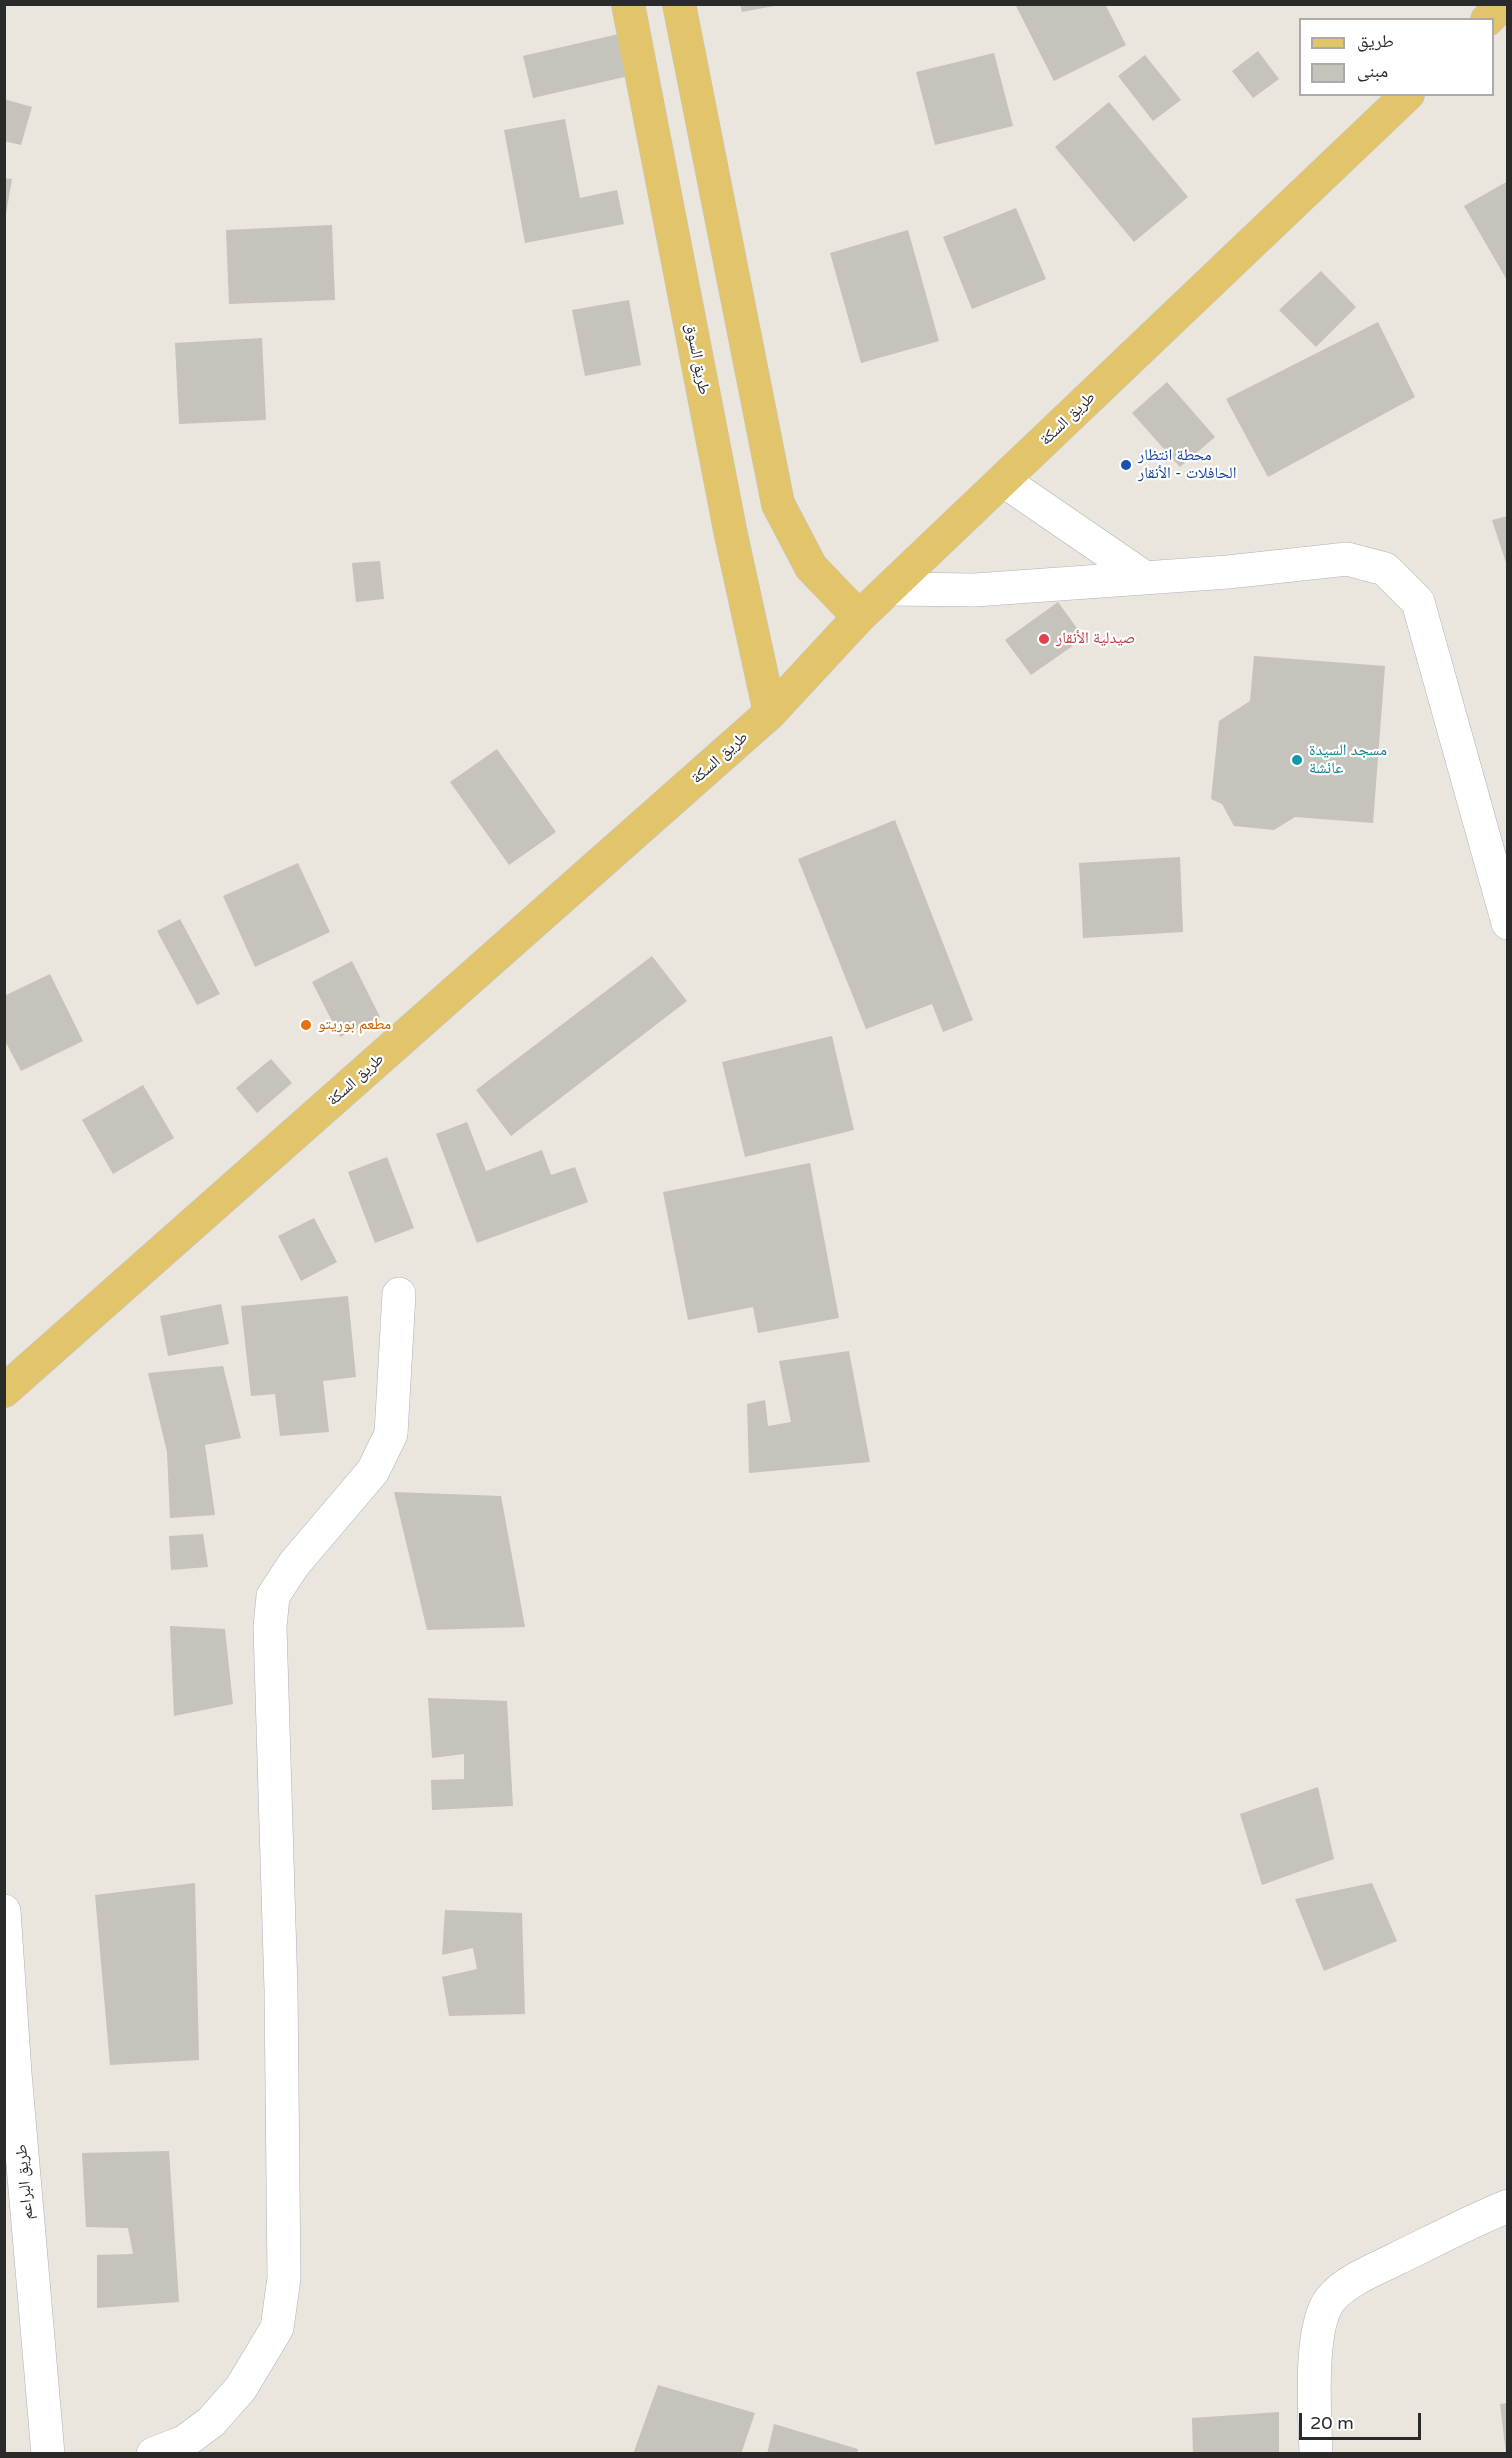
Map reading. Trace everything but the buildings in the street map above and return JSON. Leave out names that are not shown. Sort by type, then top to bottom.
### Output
[{"type":"main road","name":"طريق السوق","points":[[628,4],[731,535],[770,713]]},
{"type":"main road","points":[[680,4],[778,504],[811,567],[860,617]]},
{"type":"main road","points":[[1489,18],[1503,4]]},
{"type":"main road","name":"طريق السكة","points":[[4,1391],[770,713],[860,617],[891,590],[1406,96]]},
{"type":"street","points":[[1004,481],[1144,577]]},
{"type":"street","points":[[891,590],[975,590],[1228,572],[1347,559],[1385,569],[1418,602],[1508,922]]},
{"type":"street","points":[[153,2454],[184,2442],[211,2422],[241,2388],[277,2328],[284,2278],[281,1989],[270,1627],[273,1596],[294,1564],[373,1471],[391,1434],[399,1294]]},
{"type":"street","name":"طريق البراعم","points":[[4,1911],[15,2073],[48,2454]]},
{"type":"street","points":[[1316,2454],[1313,2376],[1320,2321],[1330,2300],[1356,2279],[1474,2220],[1508,2206]]},
{"type":"place","name":"محطة انتظار الحافلات - الأنقار","points":[[1126,465]]},
{"type":"place","name":"صيدلية الأنقار","points":[[1044,639]]},
{"type":"place","name":"مسجد السيدة عائشة","points":[[1297,760]]},
{"type":"place","name":"مطعم بوريتو","points":[[306,1025]]}]
